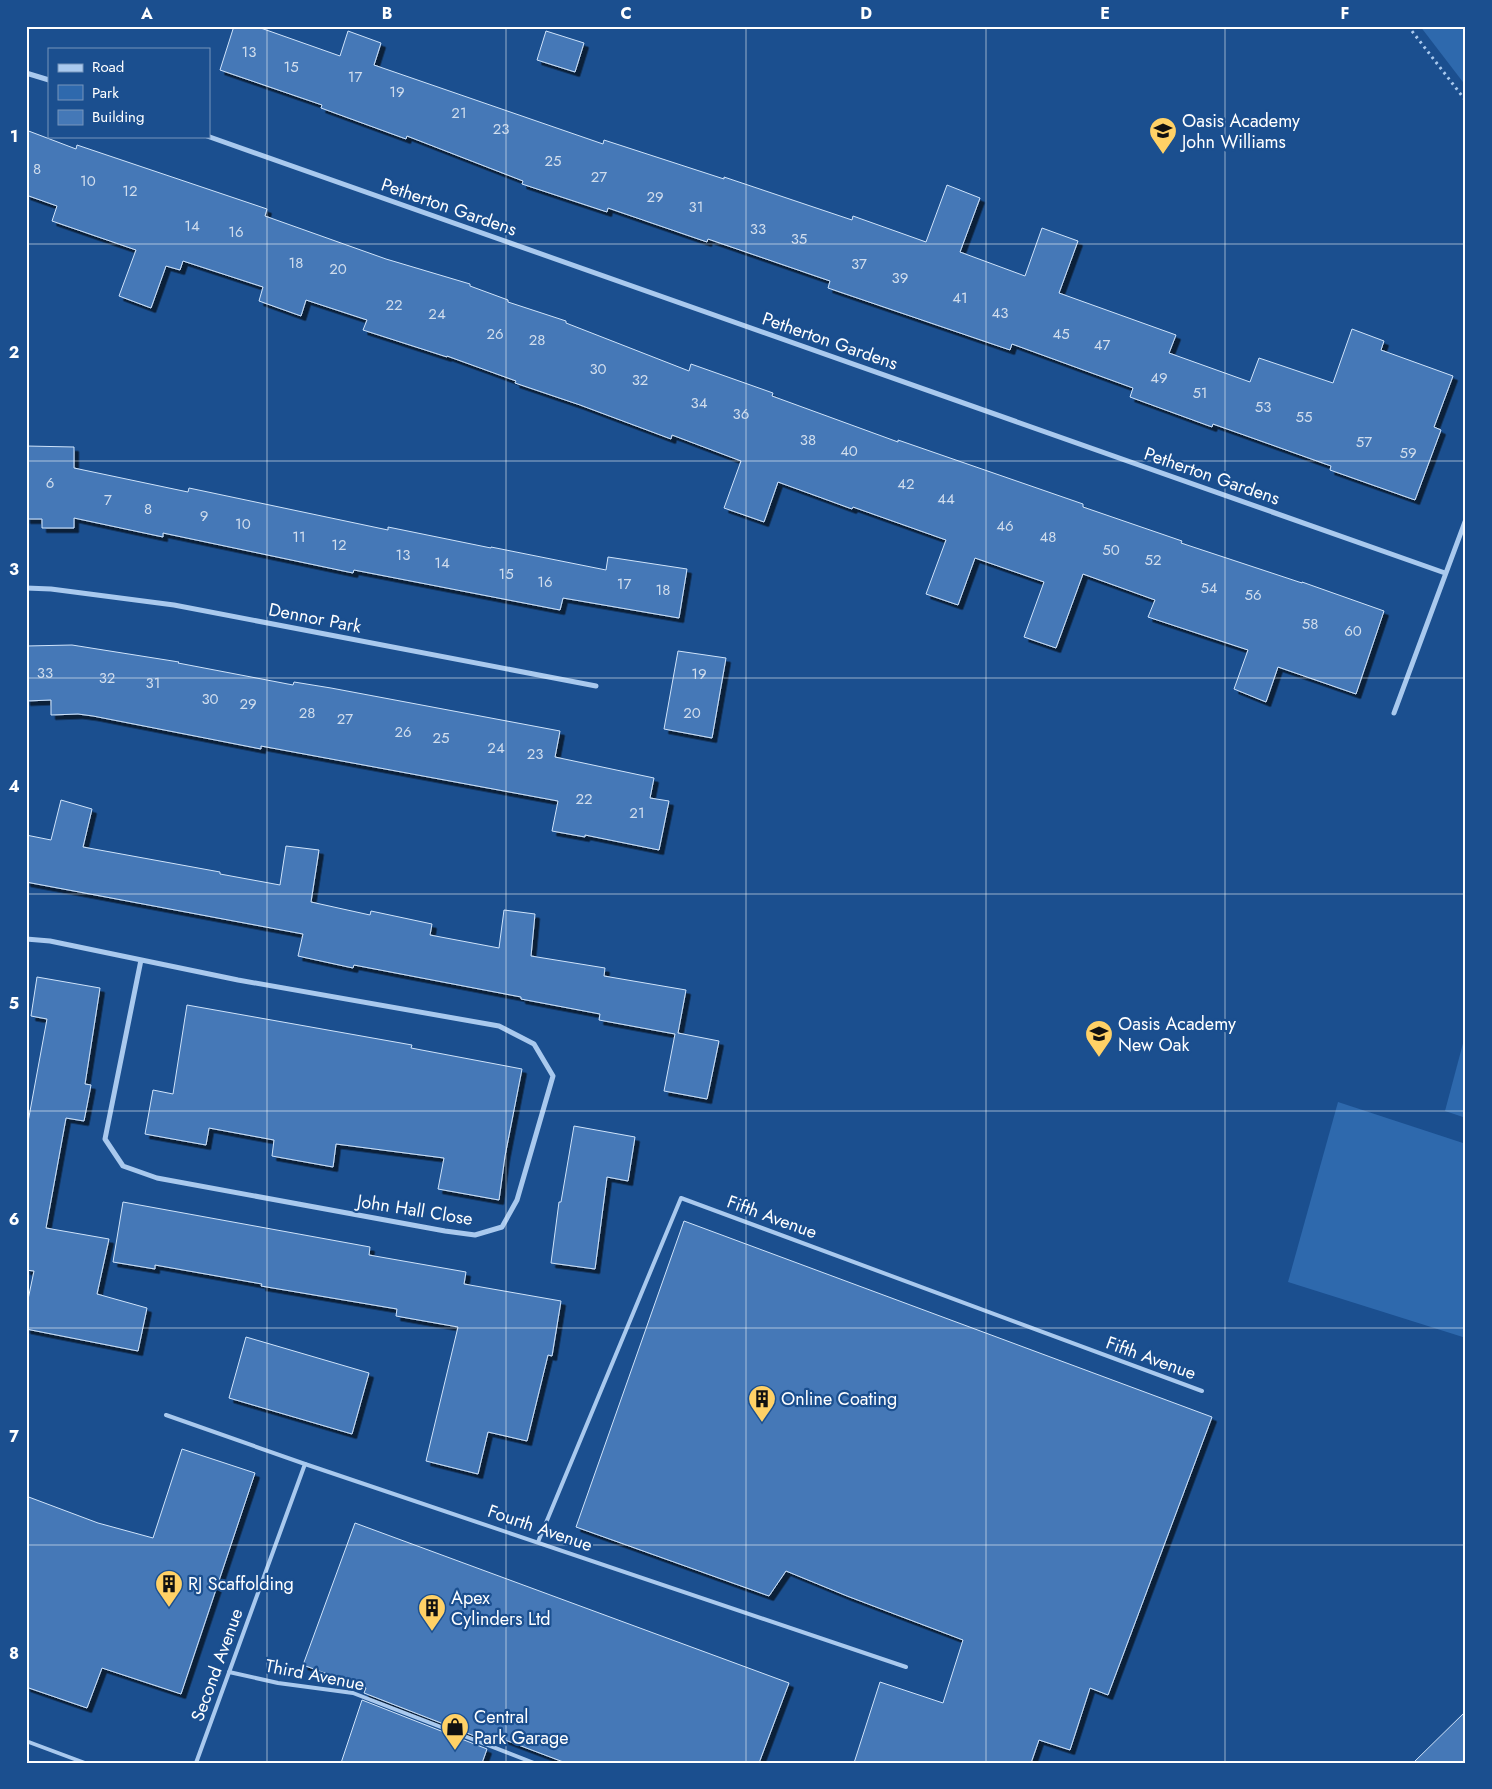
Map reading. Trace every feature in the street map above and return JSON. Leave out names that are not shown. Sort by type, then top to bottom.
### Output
[{"type":"street","points":[[26,73],[48,80]]},
{"type":"street","name":"Petherton Gardens","points":[[210,137],[1445,573]]},
{"type":"street","points":[[1394,712],[1466,519]]},
{"type":"street","name":"Dennor Park","points":[[26,588],[51,588],[174,604],[596,686]]},
{"type":"street","name":"John Hall Close","points":[[26,939],[50,941],[238,980],[499,1026],[534,1044],[552,1076],[517,1200],[502,1227],[475,1235],[445,1231],[157,1178],[123,1166],[105,1139],[141,960]]},
{"type":"lane","name":"Fifth Avenue","points":[[538,1542],[681,1198],[1202,1392]]},
{"type":"lane","name":"Fourth Avenue","points":[[166,1415],[305,1464],[906,1667]]},
{"type":"lane","name":"Second Avenue","points":[[196,1763],[305,1464]]},
{"type":"lane","name":"Third Avenue","points":[[229,1672],[278,1683],[353,1693],[534,1763]]},
{"type":"lane","points":[[26,1741],[85,1763]]},
{"type":"path","points":[[1408,26],[1466,101]]},
{"type":"green space","points":[[1420,26],[1466,26],[1466,86]]},
{"type":"green space","points":[[1466,1032],[1466,1118],[1445,1111]]},
{"type":"green space","points":[[1338,1102],[1466,1144],[1466,1338],[1288,1282]]},
{"type":"building","points":[[234,26],[255,26],[340,56],[348,31],[381,43],[374,65],[603,144],[604,140],[724,179],[724,177],[852,220],[853,216],[926,242],[947,185],[980,198],[960,252],[1025,276],[1042,228],[1078,241],[1059,293],[1176,335],[1169,353],[1250,382],[1259,358],[1333,383],[1352,329],[1384,341],[1381,350],[1453,376],[1434,427],[1441,430],[1415,500],[1330,470],[1331,466],[1213,424],[1212,427],[1130,397],[1133,388],[1012,344],[1010,350],[828,288],[830,281],[708,239],[707,242],[608,208],[607,212],[522,184],[523,181],[407,136],[406,139],[321,108],[322,105],[220,70]]},
{"type":"building","points":[[546,31],[584,43],[575,72],[537,60]]},
{"type":"building","points":[[26,130],[76,149],[77,145],[267,209],[265,216],[386,259],[470,284],[470,286],[508,300],[508,302],[566,321],[566,323],[689,371],[691,364],[773,393],[772,396],[898,442],[898,440],[1083,504],[1083,507],[1182,541],[1181,543],[1384,611],[1356,694],[1278,667],[1266,702],[1234,689],[1248,650],[1148,617],[1155,600],[1083,574],[1056,648],[1024,637],[1044,582],[975,558],[958,605],[926,594],[946,540],[778,482],[764,522],[724,508],[741,461],[672,435],[671,439],[515,383],[516,381],[447,356],[363,330],[367,320],[306,300],[301,316],[259,301],[263,287],[183,261],[180,270],[166,266],[151,308],[119,296],[136,250],[52,221],[57,206],[26,195]]},
{"type":"building","points":[[26,446],[74,447],[74,468],[188,492],[189,488],[388,530],[388,527],[606,570],[608,557],[687,569],[679,618],[563,598],[560,610],[354,570],[353,573],[163,533],[163,537],[74,518],[74,528],[42,528],[42,519],[26,519]]},
{"type":"building","points":[[72,645],[179,662],[293,685],[294,682],[331,688],[560,731],[555,757],[654,778],[650,798],[669,801],[659,850],[585,835],[585,837],[552,831],[558,801],[261,746],[261,749],[93,716],[78,714],[51,715],[51,700],[26,701],[26,646]]},
{"type":"building","points":[[678,651],[726,658],[712,738],[664,729]]},
{"type":"building","points":[[61,800],[92,809],[83,847],[220,872],[220,874],[280,885],[286,846],[319,850],[311,902],[370,915],[371,911],[432,924],[430,935],[499,948],[504,910],[535,914],[531,956],[605,968],[604,976],[686,990],[678,1033],[719,1041],[707,1099],[664,1091],[675,1034],[599,1020],[600,1014],[521,999],[521,997],[354,965],[353,968],[298,956],[303,934],[26,882],[26,835],[51,840]]},
{"type":"building","points":[[37,977],[100,988],[85,1084],[91,1085],[84,1121],[66,1118],[46,1228],[109,1239],[97,1294],[147,1308],[138,1351],[26,1329],[26,1309],[34,1271],[26,1270],[26,1133],[47,1019],[31,1016]]},
{"type":"building","points":[[187,1005],[412,1045],[411,1048],[522,1069],[505,1156],[499,1200],[438,1189],[444,1158],[336,1144],[333,1167],[272,1156],[274,1140],[209,1128],[206,1145],[145,1134],[153,1090],[173,1094]]},
{"type":"building","points":[[574,1126],[635,1137],[628,1181],[607,1177],[595,1269],[551,1263],[559,1202],[561,1202]]},
{"type":"building","points":[[123,1202],[370,1247],[369,1255],[466,1272],[464,1284],[561,1301],[552,1356],[548,1355],[527,1441],[488,1432],[478,1474],[426,1461],[458,1327],[396,1316],[397,1309],[261,1286],[262,1284],[155,1265],[155,1269],[113,1262]]},
{"type":"building","points":[[684,1221],[1212,1417],[1108,1695],[1090,1688],[1070,1750],[1039,1740],[1031,1763],[854,1763],[880,1682],[943,1703],[963,1640],[786,1571],[769,1596],[576,1527]]},
{"type":"building","points":[[246,1337],[369,1373],[352,1434],[229,1398]]},
{"type":"building","points":[[182,1449],[255,1473],[181,1694],[102,1668],[87,1708],[26,1687],[26,1496],[98,1523],[153,1538]]},
{"type":"building","points":[[355,1523],[789,1683],[759,1763],[566,1763],[492,1735],[490,1742],[364,1693],[366,1688],[303,1665]]},
{"type":"building","points":[[362,1700],[487,1749],[482,1763],[341,1763]]},
{"type":"building","points":[[1466,1711],[1466,1763],[1413,1763]]},
{"type":"place","name":"Oasis Academy John Williams","points":[[1163,155]]},
{"type":"place","name":"Oasis Academy New Oak","points":[[1099,1058]]},
{"type":"place","name":"Online Coating","points":[[762,1423]]},
{"type":"place","name":"RJ Scaffolding","points":[[169,1608]]},
{"type":"place","name":"Apex Cylinders Ltd","points":[[432,1632]]},
{"type":"place","name":"Central Park Garage","points":[[455,1751]]}]
